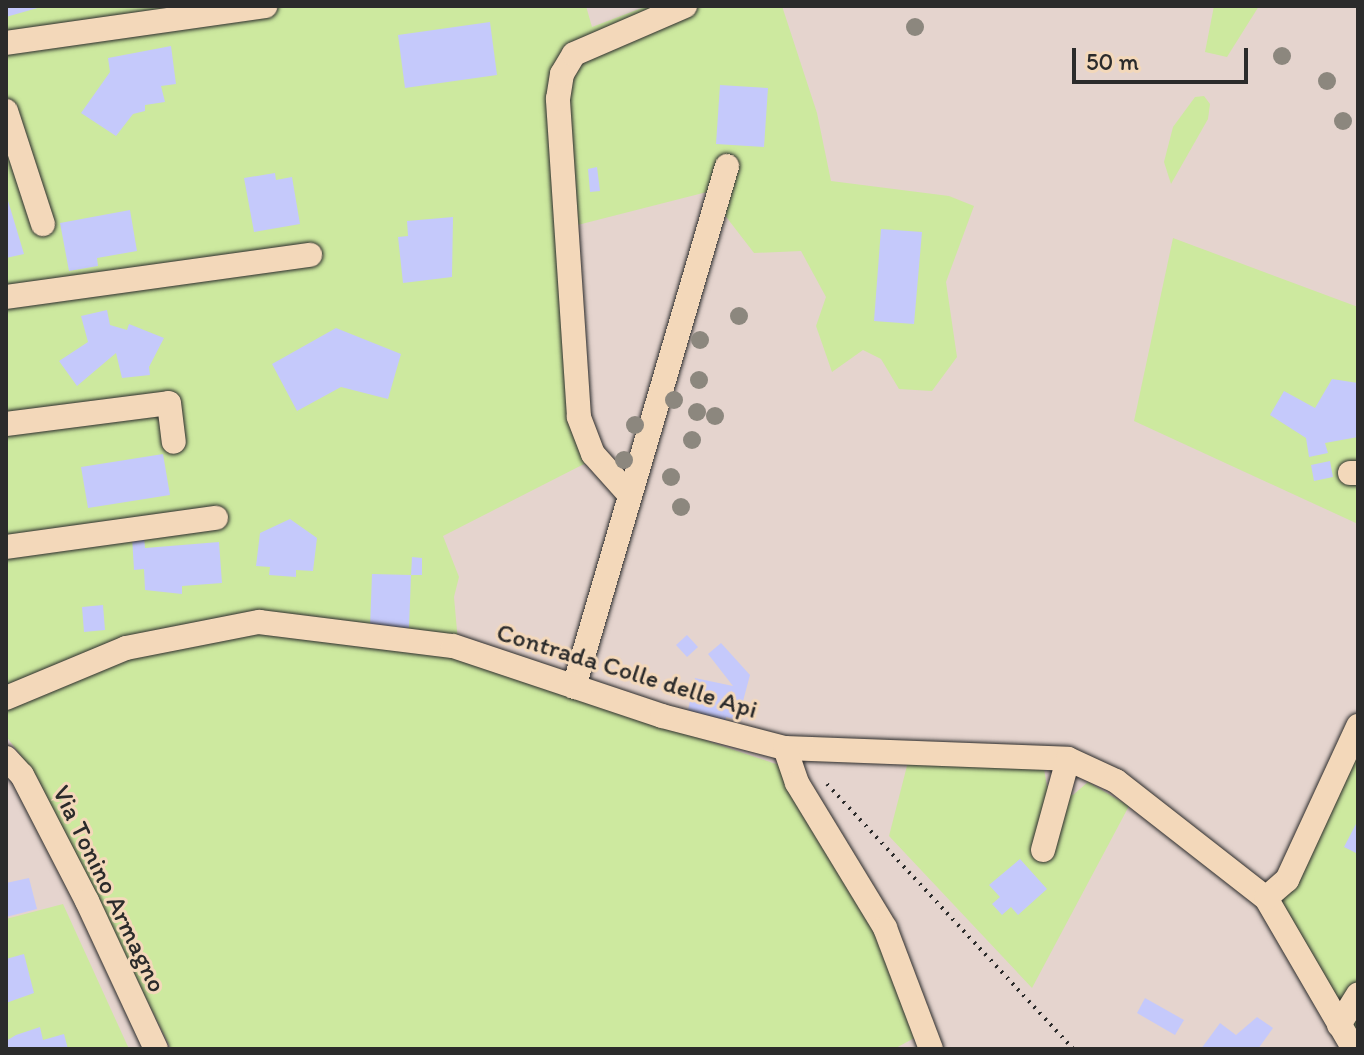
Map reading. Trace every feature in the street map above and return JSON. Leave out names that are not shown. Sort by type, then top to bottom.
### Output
[{"type":"street","points":[[6,43],[265,6]]},
{"type":"street","points":[[628,493],[593,454],[579,417],[558,99],[562,74],[574,54],[685,6]]},
{"type":"street","points":[[6,111],[43,224]]},
{"type":"street","points":[[574,687],[628,493],[727,166]]},
{"type":"street","points":[[6,297],[310,255]]},
{"type":"street","points":[[6,424],[169,403],[174,442]]},
{"type":"street","points":[[6,547],[216,518]]},
{"type":"street","name":"Contrada Colle delle Api","points":[[6,698],[126,648],[259,622],[453,646],[574,687],[785,748],[1068,759],[1116,781],[1266,898],[1354,1049]]},
{"type":"street","points":[[1266,898],[1287,880],[1358,726]]},
{"type":"street","points":[[785,748],[797,783],[885,928],[931,1049]]},
{"type":"street","name":"Via Tonino Armagno","points":[[6,758],[22,775],[87,901],[156,1049]]},
{"type":"street","points":[[1043,850],[1068,759]]},
{"type":"street","points":[[1339,1025],[1358,995]]},
{"type":"path","points":[[816,772],[1073,1049]]},
{"type":"green space","points":[[6,6],[586,6],[592,27],[647,6],[782,6],[817,113],[831,181],[949,196],[974,206],[946,282],[957,357],[932,391],[899,389],[881,359],[863,350],[832,372],[816,326],[826,297],[801,251],[754,253],[707,192],[558,230],[586,463],[443,536],[459,577],[454,597],[458,642],[259,620],[6,687]]},
{"type":"green space","points":[[1214,6],[1259,6],[1227,57],[1205,52]]},
{"type":"green space","points":[[1204,96],[1210,104],[1208,119],[1171,184],[1164,162],[1173,127],[1195,97]]},
{"type":"green space","points":[[1173,238],[1358,307],[1358,524],[1134,421]]},
{"type":"green space","points":[[262,632],[449,654],[782,766],[869,914],[918,1036],[894,1049],[171,1049],[37,777],[6,736],[6,707],[134,657]]},
{"type":"green space","points":[[1358,747],[1358,1037],[1280,901]]},
{"type":"green space","points":[[909,758],[1044,769],[1047,786],[1073,795],[1088,782],[1129,806],[1032,988],[889,836]]},
{"type":"green space","points":[[63,904],[129,1049],[6,1049],[6,919]]},
{"type":"building","points":[[6,6],[41,6],[41,7],[6,17]]},
{"type":"building","points":[[490,22],[497,75],[405,88],[398,35]]},
{"type":"building","points":[[171,46],[176,84],[161,86],[165,102],[145,105],[145,111],[133,114],[116,136],[81,113],[110,72],[108,58]]},
{"type":"building","points":[[720,85],[768,88],[764,147],[716,144]]},
{"type":"building","points":[[597,167],[600,191],[590,192],[588,169]]},
{"type":"building","points":[[275,173],[276,180],[292,177],[300,224],[254,232],[244,178]]},
{"type":"building","points":[[6,194],[24,254],[6,258]]},
{"type":"building","points":[[130,210],[137,251],[97,258],[98,266],[69,271],[60,223]]},
{"type":"building","points":[[453,217],[452,277],[403,283],[398,237],[408,236],[407,221]]},
{"type":"building","points":[[881,229],[922,232],[914,324],[874,321]]},
{"type":"building","points":[[107,310],[110,325],[127,330],[129,324],[164,338],[149,367],[150,375],[122,378],[116,353],[77,386],[59,361],[88,342],[81,316]]},
{"type":"building","points":[[336,328],[401,354],[388,399],[341,387],[297,411],[272,364]]},
{"type":"building","points":[[1332,379],[1358,383],[1358,437],[1325,443],[1328,453],[1309,457],[1306,438],[1270,415],[1284,391],[1315,408]]},
{"type":"building","points":[[163,454],[170,495],[88,508],[81,467]]},
{"type":"building","points":[[1330,461],[1333,477],[1314,481],[1311,465]]},
{"type":"building","points":[[290,519],[317,538],[313,571],[296,570],[296,577],[269,575],[270,567],[256,566],[260,533]]},
{"type":"building","points":[[144,536],[145,548],[219,542],[222,583],[182,586],[182,594],[145,590],[144,569],[134,570],[132,537]]},
{"type":"building","points":[[412,557],[422,558],[422,575],[411,575]]},
{"type":"building","points":[[372,574],[411,575],[409,628],[370,627]]},
{"type":"building","points":[[103,605],[105,630],[84,632],[82,607]]},
{"type":"building","points":[[687,635],[698,647],[687,657],[676,645]]},
{"type":"building","points":[[721,643],[750,675],[738,720],[726,717],[725,723],[687,715],[695,678],[733,686],[708,654]]},
{"type":"building","points":[[1358,820],[1358,854],[1344,847]]},
{"type":"building","points":[[1020,859],[1047,889],[1018,915],[1011,907],[1002,915],[992,904],[1000,897],[989,885]]},
{"type":"building","points":[[29,878],[37,909],[6,917],[6,883]]},
{"type":"building","points":[[24,954],[34,993],[6,1003],[6,959]]},
{"type":"building","points":[[1145,998],[1184,1020],[1175,1035],[1137,1013]]},
{"type":"building","points":[[1257,1017],[1273,1028],[1258,1049],[1201,1049],[1220,1023],[1236,1035]]},
{"type":"building","points":[[40,1027],[43,1040],[64,1034],[68,1049],[6,1049],[6,1041]]}]
